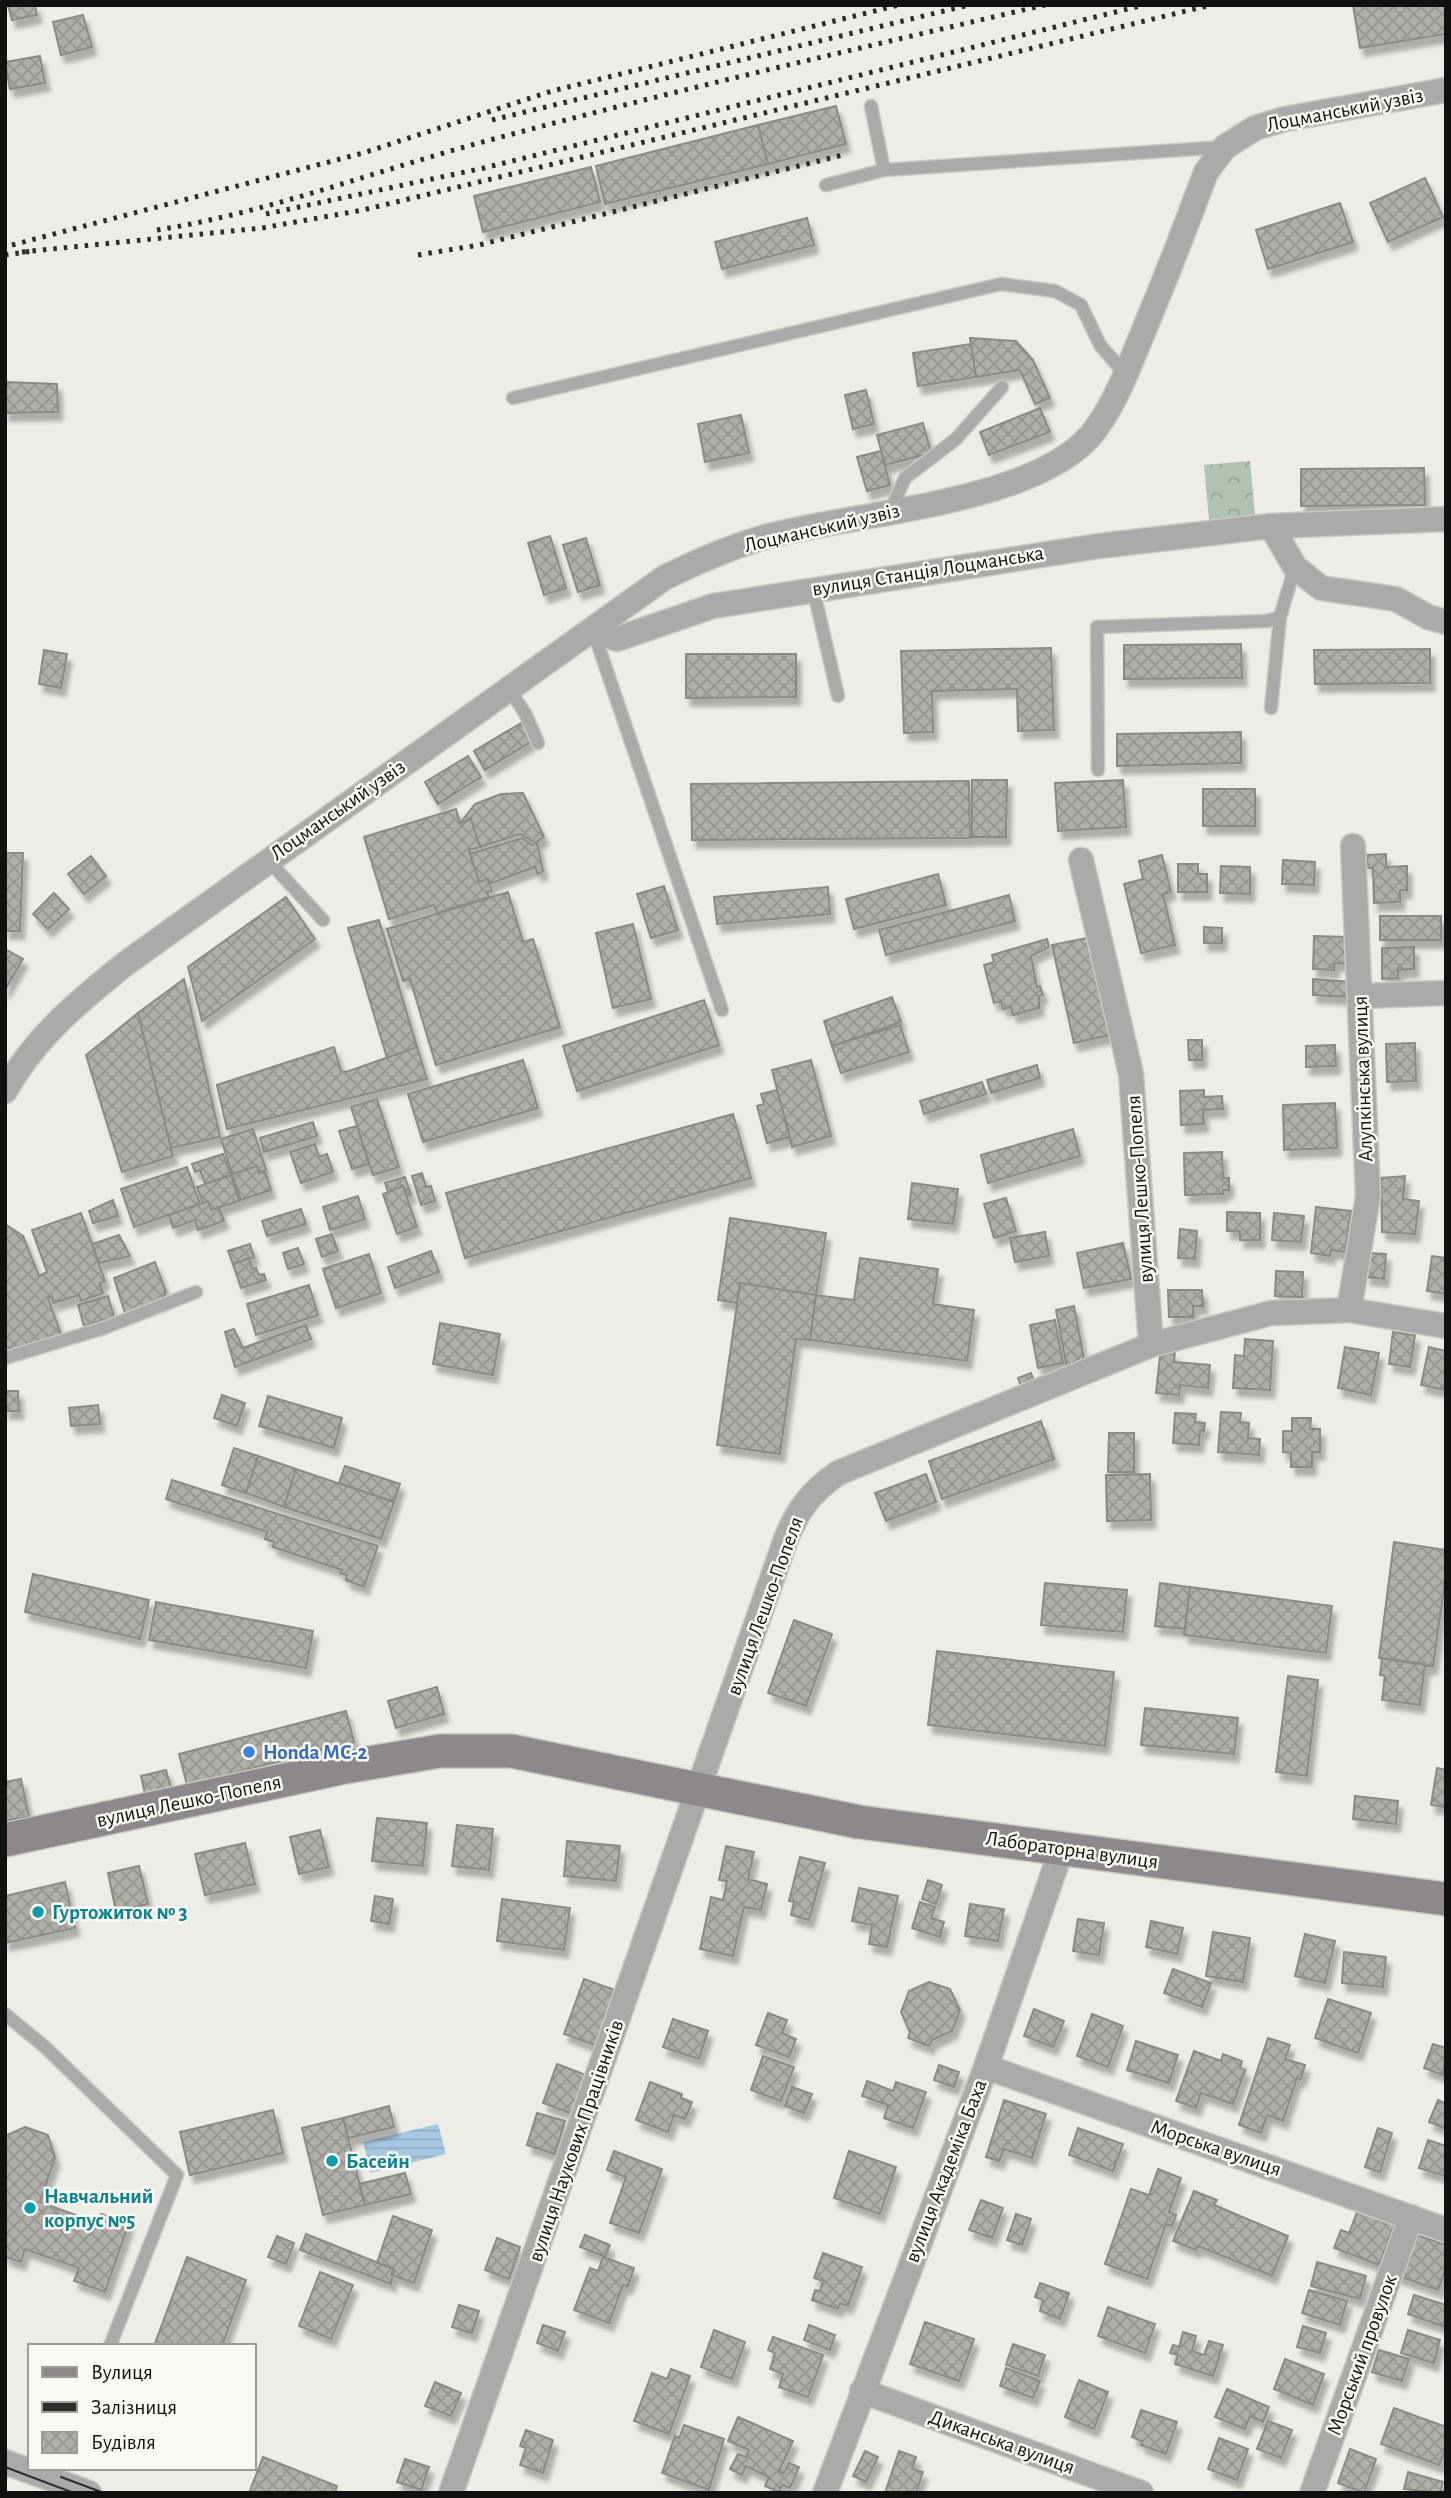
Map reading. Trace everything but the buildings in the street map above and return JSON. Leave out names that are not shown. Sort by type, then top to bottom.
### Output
[{"type":"main road","name":"вулиця Лешко-Попеля","points":[[5,1840],[345,1767],[440,1751],[522,1753],[700,1788]]},
{"type":"main road","name":"Лабораторна вулиця","points":[[700,1788],[859,1822],[1446,1899]]},
{"type":"street","name":"Лоцманський узвіз","points":[[5,1091],[39,1040],[67,1011],[267,859],[664,578],[707,558],[764,537],[890,512],[1016,481],[1037,475],[1063,460],[1094,431],[1127,376],[1206,172],[1226,147],[1255,128],[1285,119],[1446,90]]},
{"type":"street","name":"вулиця Станція Лоцманська","points":[[593,629],[617,639],[713,606],[813,588],[1099,546],[1271,526],[1446,519]]},
{"type":"street","points":[[1271,526],[1296,567],[1321,588],[1396,599],[1428,617],[1446,622]]},
{"type":"street","name":"Алупкінська вулиця","points":[[1349,1310],[1368,1196],[1353,846]]},
{"type":"street","name":"вулиця Лешко-Попеля","points":[[700,1788],[786,1539],[797,1512],[814,1490],[838,1474],[1151,1345],[1131,1074],[1080,860]]},
{"type":"street","points":[[1360,996],[1446,993]]},
{"type":"street","points":[[1151,1345],[1271,1313],[1349,1310],[1446,1326]]},
{"type":"street","name":"вулиця Наукових Працівників","points":[[452,2493],[700,1788]]},
{"type":"street","name":"вулиця Академіка Баха","points":[[825,2493],[986,2067],[1062,1848]]},
{"type":"street","name":"Морська вулиця","points":[[986,2067],[1446,2230]]},
{"type":"street","name":"Морський провулок","points":[[1312,2493],[1411,2217]]},
{"type":"street","name":"Диканська вулиця","points":[[862,2391],[1141,2493]]},
{"type":"street","points":[[5,2462],[89,2493]]},
{"type":"lane","points":[[871,106],[884,170]]},
{"type":"lane","points":[[826,185],[884,170],[1226,147]]},
{"type":"lane","points":[[513,398],[1001,284],[1055,291],[1081,305],[1100,345],[1127,376]]},
{"type":"lane","points":[[890,512],[905,478],[956,439],[1002,387]]},
{"type":"lane","points":[[1271,708],[1280,617],[1296,567]]},
{"type":"lane","points":[[813,588],[838,696]]},
{"type":"lane","points":[[1098,770],[1097,627],[1267,621],[1280,617]]},
{"type":"lane","points":[[593,629],[722,1010]]},
{"type":"lane","points":[[509,689],[525,713],[538,743]]},
{"type":"lane","points":[[267,859],[323,920]]},
{"type":"lane","points":[[5,1358],[104,1328],[196,1292]]},
{"type":"lane","points":[[5,2014],[45,2047],[177,2175],[111,2344]]},
{"type":"green space","points":[[1250,461],[1255,515],[1209,520],[1204,465]]},
{"type":"water","points":[[438,2124],[446,2154],[371,2173],[363,2142]]},
{"type":"tram line","points":[[5,2467],[74,2493]]},
{"type":"tram line","points":[[61,2477],[104,2493]]},
{"type":"railway","points":[[12,245],[363,153],[552,91],[899,5]]},
{"type":"railway","points":[[492,120],[969,5]]},
{"type":"railway","points":[[157,230],[279,203],[439,154],[620,106],[1045,5]]},
{"type":"railway","points":[[266,214],[484,168],[1144,5]]},
{"type":"railway","points":[[22,252],[262,228],[363,210],[1211,5]]},
{"type":"railway","points":[[418,255],[479,245],[843,155]]},
{"type":"railway","points":[[5,255],[32,251]]},
{"type":"place","name":"Honda МС-2","points":[[249,1752]]},
{"type":"place","name":"Гуртожиток № 3","points":[[38,1912]]},
{"type":"place","name":"Басейн","points":[[332,2161]]},
{"type":"place","name":"Навчальний корпус №5","points":[[30,2208]]}]
